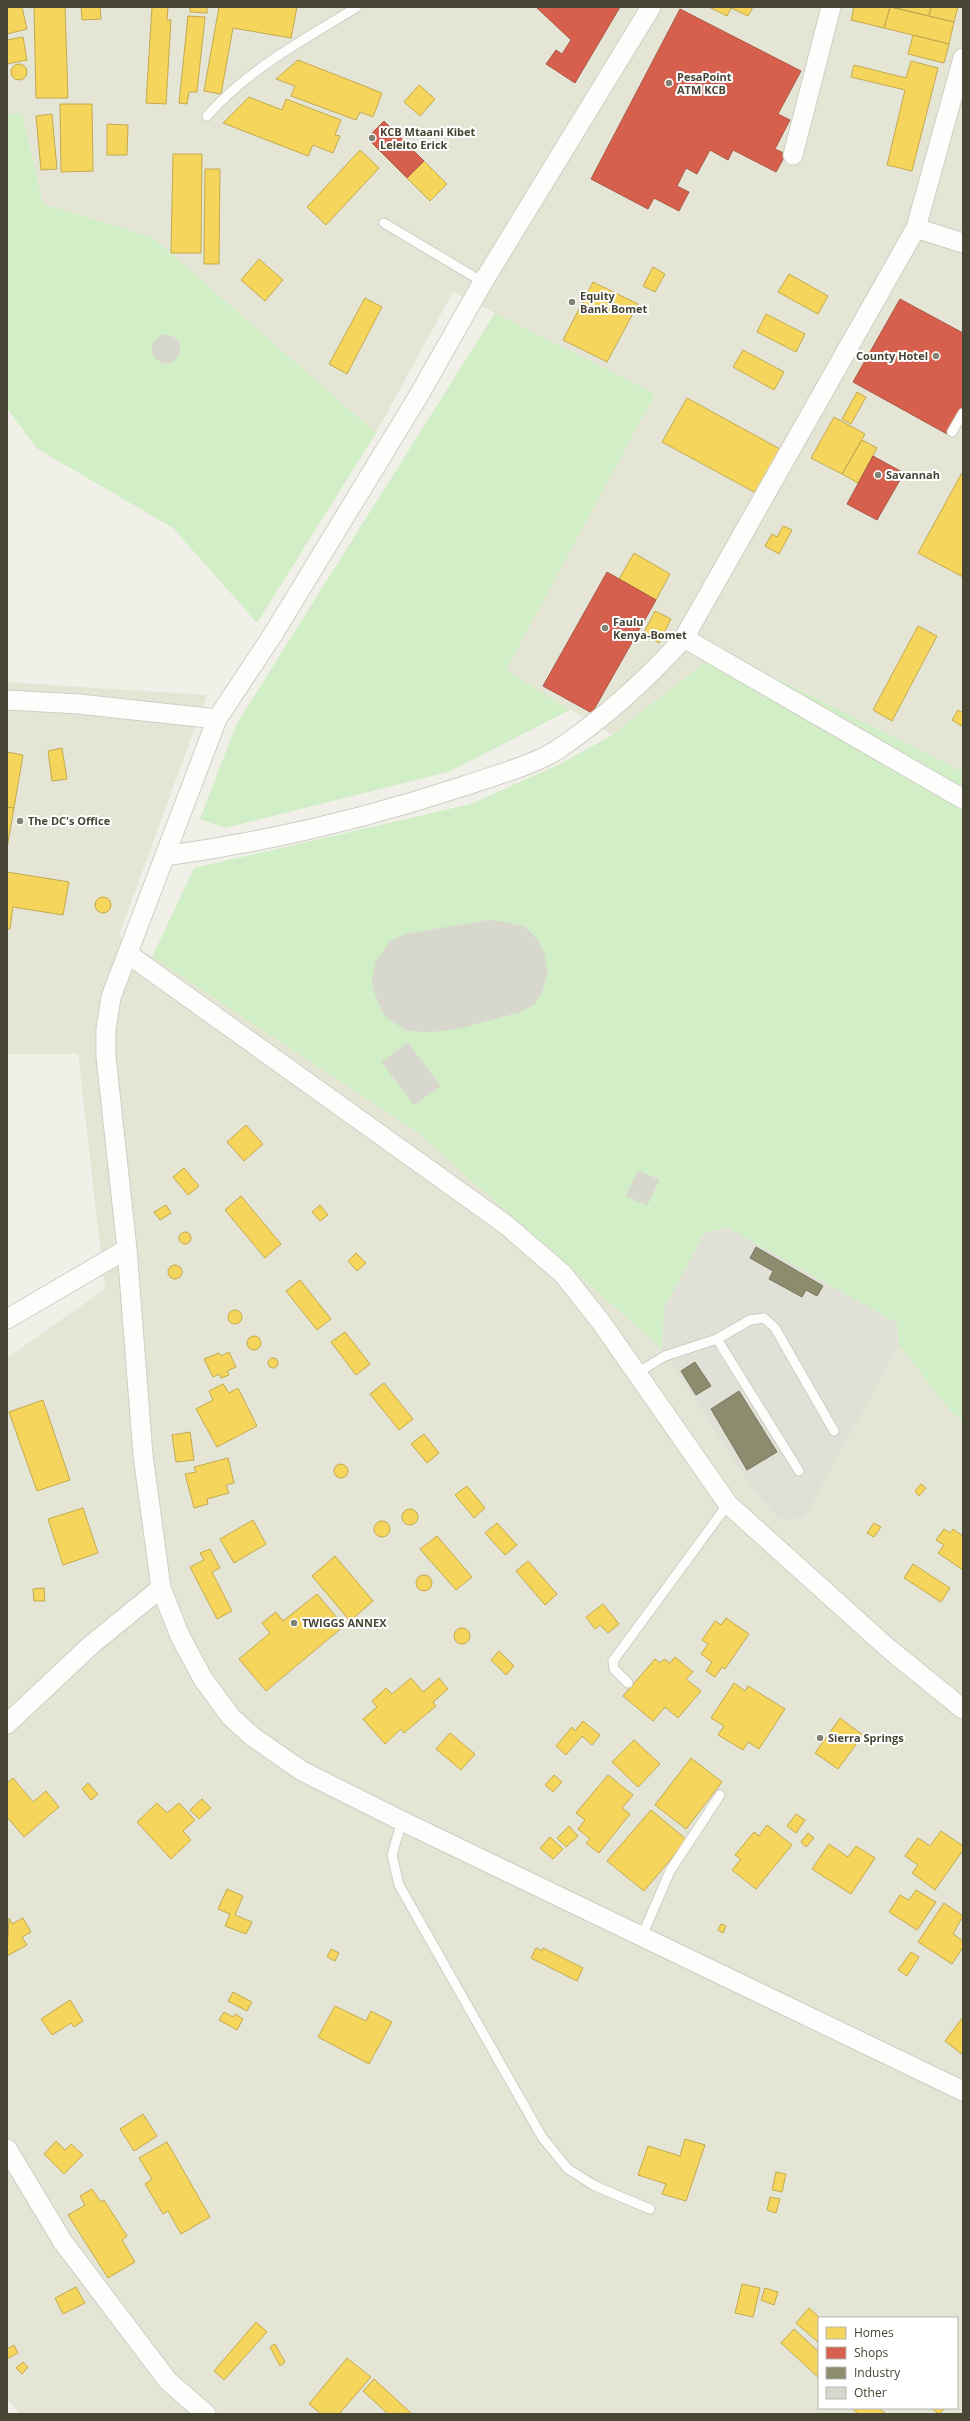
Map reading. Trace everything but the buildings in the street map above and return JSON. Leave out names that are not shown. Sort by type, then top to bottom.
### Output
[{"type":"street","points":[[651,7],[483,282],[419,395],[272,636],[217,719],[111,996],[106,1029],[106,1057],[127,1249],[143,1455],[160,1588],[186,1648],[203,1679],[231,1716],[253,1737],[302,1770],[402,1822],[963,2091]]},
{"type":"street","points":[[793,155],[831,7]]},
{"type":"street","points":[[165,856],[308,831],[413,803],[524,766],[556,750],[592,723],[652,671],[684,638],[916,228],[963,58]]},
{"type":"street","points":[[916,228],[963,243]]},
{"type":"street","points":[[684,638],[963,799]]},
{"type":"street","points":[[7,700],[79,704],[217,719]]},
{"type":"street","points":[[128,954],[505,1224],[563,1274],[600,1322],[635,1374],[728,1504],[889,1649],[963,1709]]},
{"type":"street","points":[[7,1319],[127,1249]]},
{"type":"street","points":[[7,1724],[91,1645],[160,1588]]},
{"type":"street","points":[[7,2149],[63,2242],[168,2381],[206,2414]]},
{"type":"lane","points":[[207,116],[220,102],[268,62],[357,7]]},
{"type":"lane","points":[[384,223],[483,282]]},
{"type":"lane","points":[[952,432],[963,412]]},
{"type":"lane","points":[[635,1374],[665,1356],[717,1340],[750,1320],[764,1318],[776,1328],[834,1431]]},
{"type":"lane","points":[[717,1340],[798,1470]]},
{"type":"lane","points":[[628,1683],[614,1669],[613,1661],[728,1504]]},
{"type":"lane","points":[[642,1936],[670,1871],[720,1795]]},
{"type":"lane","points":[[402,1822],[392,1855],[399,1885],[542,2136],[568,2169],[595,2186],[650,2209]]},
{"type":"shaded area","points":[[7,7],[963,7],[963,772],[722,650],[612,735],[505,670],[655,394],[453,292],[376,433],[152,237],[43,204],[22,113],[7,115]]},
{"type":"shaded area","points":[[7,682],[207,695],[119,935],[418,1133],[613,1298],[662,1349],[751,1488],[804,1517],[899,1345],[952,1413],[963,1421],[963,2414],[20,2414],[7,2399],[7,1358],[105,1289],[78,1054],[7,1054]]},
{"type":"shaded area","points":[[728,1228],[897,1323],[899,1345],[804,1518],[780,1519],[751,1488],[662,1349],[664,1309],[704,1233]]},
{"type":"green space","points":[[22,113],[43,204],[152,237],[376,433],[257,623],[173,528],[36,448],[7,408],[7,115]]},
{"type":"green space","points":[[495,313],[655,394],[506,670],[570,710],[448,772],[225,828],[200,819],[236,725]]},
{"type":"green space","points":[[721,650],[963,772],[963,1421],[952,1413],[899,1345],[897,1323],[728,1228],[704,1233],[664,1309],[662,1349],[418,1133],[152,957],[194,868],[471,804],[560,764],[612,735]]},
{"type":"place","name":"PesaPoint ATM KCB","points":[[669,83]]},
{"type":"place","name":"KCB Mtaani Kibet Leleito Erick","points":[[372,138]]},
{"type":"place","name":"Equity Bank Bomet","points":[[572,302]]},
{"type":"place","name":"County Hotel","points":[[936,356]]},
{"type":"place","name":"Savannah","points":[[878,475]]},
{"type":"place","name":"Faulu Kenya-Bomet","points":[[605,628]]},
{"type":"place","name":"The DC's Office","points":[[20,821]]},
{"type":"place","name":"TWIGGS ANNEX","points":[[294,1623]]},
{"type":"place","name":"Sierra Springs","points":[[820,1738]]}]
